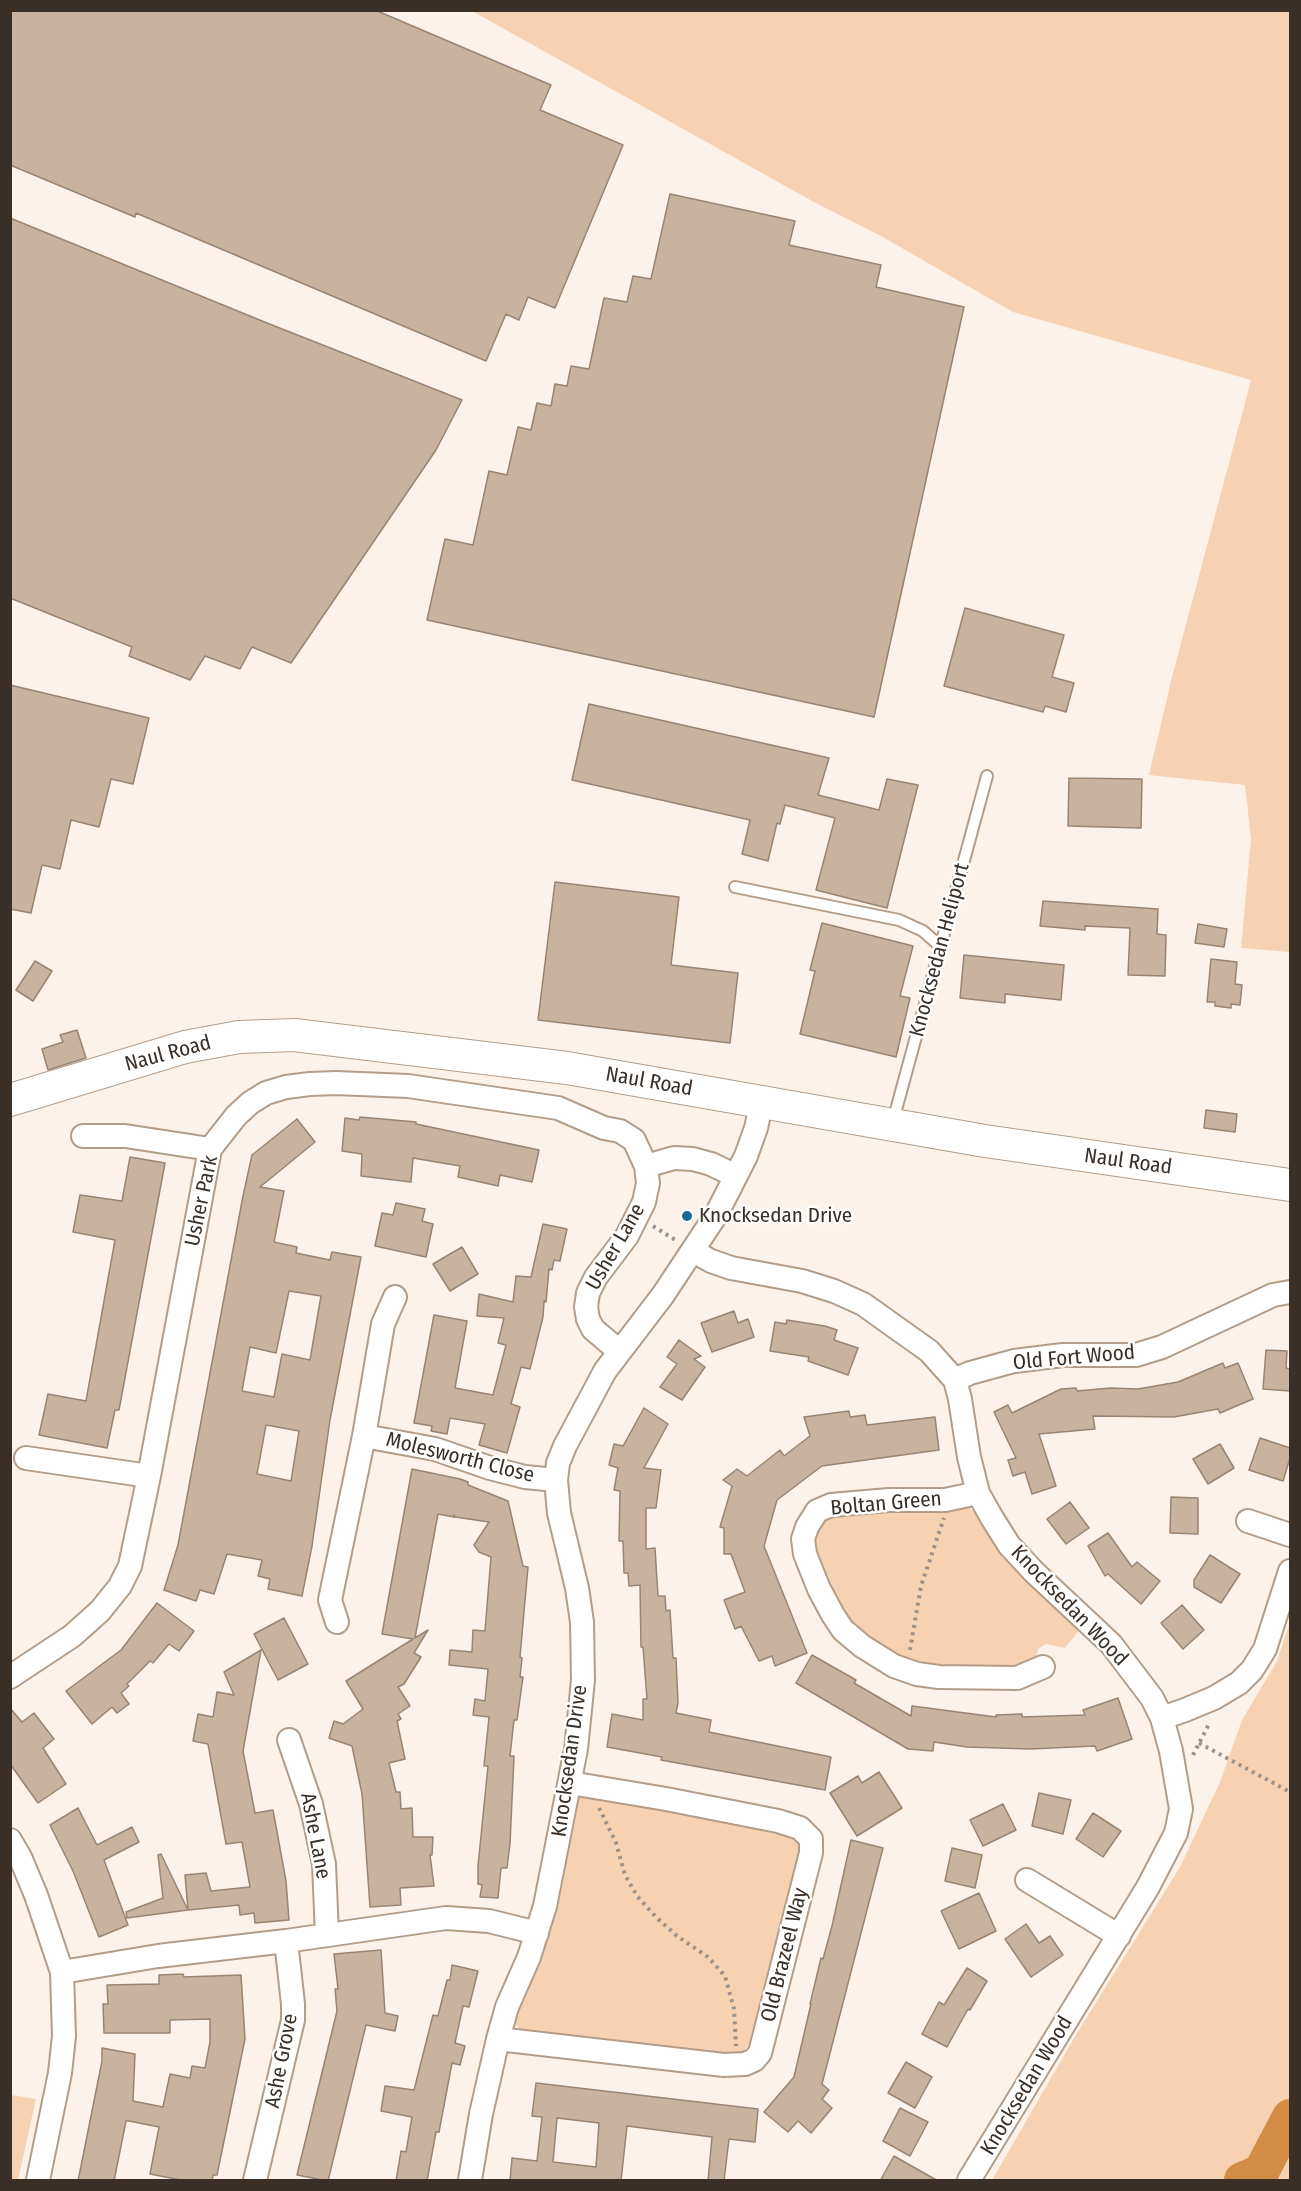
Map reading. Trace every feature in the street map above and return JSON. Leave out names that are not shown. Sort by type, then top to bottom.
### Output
[{"type":"main road","name":"Naul Road","points":[[10,1101],[185,1047],[240,1037],[294,1035],[567,1068],[985,1141],[1290,1185]]},
{"type":"street","name":"Usher Park","points":[[10,1677],[72,1636],[100,1611],[120,1586],[130,1566],[210,1149],[236,1116],[250,1103],[266,1093],[286,1087],[310,1084],[408,1086],[527,1102],[558,1108],[604,1128],[620,1131],[634,1140],[646,1166]]},
{"type":"street","name":"Knocksedan Drive","points":[[470,2181],[481,2114],[507,2007],[537,1933],[559,1841],[579,1784],[576,1749],[583,1680],[582,1623],[577,1588],[559,1513],[556,1480],[558,1463],[590,1396],[619,1351],[663,1295],[716,1215],[750,1147],[762,1101]]},
{"type":"street","points":[[82,1136],[125,1136],[210,1149]]},
{"type":"street","points":[[646,1166],[674,1158],[693,1159],[711,1164],[736,1176]]},
{"type":"street","name":"Usher Lane","points":[[619,1351],[593,1329],[586,1307],[588,1293],[596,1276],[627,1236],[638,1216],[648,1183],[646,1166]]},
{"type":"street","name":"Knocksedan Wood","points":[[693,1251],[731,1268],[802,1281],[834,1291],[863,1304],[929,1351],[955,1380],[978,1493],[1010,1545],[1034,1572],[1112,1644],[1152,1698],[1162,1718],[1178,1784],[1181,1809],[1176,1833],[1154,1877],[969,2181]]},
{"type":"street","name":"Old Fort Wood","points":[[955,1380],[970,1373],[1014,1361],[1063,1354],[1127,1355],[1144,1352],[1162,1347],[1273,1295],[1290,1292]]},
{"type":"street","name":"Molesworth Close","points":[[337,1622],[330,1600],[364,1436],[383,1324],[395,1297]]},
{"type":"street","name":"Molesworth Close","points":[[364,1436],[435,1449],[490,1468],[525,1477],[556,1480]]},
{"type":"street","points":[[26,1458],[149,1476]]},
{"type":"street","name":"Boltan Green","points":[[978,1493],[945,1500],[889,1500],[831,1505],[817,1510],[807,1527],[803,1539],[805,1554],[832,1615],[843,1630],[879,1659],[917,1674],[939,1677],[1017,1678],[1043,1667]]},
{"type":"street","points":[[1248,1521],[1290,1535]]},
{"type":"street","points":[[1162,1718],[1228,1690],[1252,1670],[1265,1650],[1290,1571]]},
{"type":"street","name":"Ashe Lane","points":[[289,1740],[311,1804],[324,1864],[327,1935]]},
{"type":"street","name":"Old Brazeel Way","points":[[579,1784],[735,1811],[778,1821],[800,1828],[811,1839],[811,1853],[760,2053],[754,2060],[735,2065]]},
{"type":"street","points":[[10,1840],[36,1894],[62,1972],[64,2036],[60,2073],[38,2181]]},
{"type":"street","points":[[1027,1880],[1119,1935]]},
{"type":"street","points":[[62,1972],[158,1956],[286,1941],[447,1918],[489,1922],[537,1933]]},
{"type":"street","name":"Ashe Grove","points":[[255,2181],[292,2020],[293,2004],[286,1941]]},
{"type":"street","points":[[498,2040],[735,2065]]},
{"type":"lane","name":"Knocksedan Heliport","points":[[892,1124],[987,776]]},
{"type":"lane","points":[[735,887],[899,920],[923,931],[941,947]]},
{"type":"path","points":[[638,1216],[693,1251]]},
{"type":"path","points":[[903,1669],[915,1626],[921,1586],[944,1517],[945,1500]]},
{"type":"path","points":[[1178,1784],[1228,1690]]},
{"type":"path","points":[[1199,1743],[1290,1792]]},
{"type":"path","points":[[579,1784],[616,1843],[625,1875],[637,1896],[656,1917],[677,1936],[708,1957],[725,1976],[734,2009],[735,2065]]},
{"type":"shaded area","points":[[472,11],[1290,11],[1290,952],[1241,948],[1251,839],[1245,785],[1149,775],[1171,681],[1251,380],[1013,312],[881,236],[812,201]]},
{"type":"shaded area","points":[[969,1508],[980,1516],[1081,1628],[1065,1648],[1046,1644],[1038,1649],[1033,1668],[983,1671],[919,1665],[889,1652],[867,1639],[845,1619],[823,1575],[813,1541],[824,1519],[839,1512]]},
{"type":"shaded area","points":[[1290,1622],[1290,2180],[992,2180],[1077,2033],[1180,1867],[1220,1782],[1242,1720],[1277,1661]]},
{"type":"shaded area","points":[[586,1793],[793,1835],[799,1846],[798,1862],[757,2023],[751,2043],[741,2053],[713,2054],[536,2035],[521,2030],[515,2024],[513,2012],[550,1911],[579,1797]]},
{"type":"shaded area","points":[[11,2095],[36,2099],[18,2180],[11,2180]]},
{"type":"building","points":[[10,10],[375,10],[551,85],[540,110],[623,145],[555,308],[528,297],[519,320],[506,314],[486,361],[136,213],[135,217],[10,165]]},
{"type":"building","points":[[670,194],[795,221],[789,245],[881,265],[876,287],[964,307],[874,717],[427,620],[445,539],[473,545],[489,471],[507,475],[518,427],[531,430],[537,403],[551,406],[555,384],[567,386],[571,366],[589,369],[604,298],[627,302],[633,276],[651,279]]},
{"type":"building","points":[[10,218],[462,400],[436,450],[291,663],[252,647],[240,669],[205,656],[190,680],[129,656],[132,647],[10,598]]},
{"type":"building","points":[[965,608],[1064,635],[1052,677],[1074,683],[1066,712],[1045,706],[1043,712],[944,686]]},
{"type":"building","points":[[10,685],[149,718],[133,784],[111,779],[99,827],[71,820],[60,869],[42,865],[31,913],[10,909]]},
{"type":"building","points":[[589,704],[829,758],[818,795],[879,810],[887,779],[918,785],[887,908],[816,890],[835,818],[785,805],[780,824],[777,823],[768,861],[742,854],[750,820],[572,780]]},
{"type":"building","points":[[1069,778],[1142,779],[1141,828],[1068,826]]},
{"type":"building","points":[[555,882],[679,897],[671,965],[738,973],[730,1043],[538,1020]]},
{"type":"building","points":[[1043,901],[1158,909],[1157,934],[1166,935],[1165,976],[1128,975],[1130,928],[1085,926],[1085,930],[1040,926]]},
{"type":"building","points":[[822,923],[913,946],[900,996],[910,998],[896,1057],[800,1034],[815,971],[810,970]]},
{"type":"building","points":[[1198,924],[1227,929],[1224,947],[1195,943]]},
{"type":"building","points":[[964,955],[1064,965],[1061,1000],[1005,994],[1005,1003],[960,998]]},
{"type":"building","points":[[1211,959],[1237,962],[1235,984],[1242,985],[1240,1005],[1231,1004],[1231,1008],[1215,1006],[1215,1002],[1207,1002]]},
{"type":"building","points":[[35,961],[52,971],[33,1001],[16,990]]},
{"type":"building","points":[[77,1030],[86,1058],[48,1070],[42,1049],[63,1042],[60,1035]]},
{"type":"building","points":[[1206,1110],[1237,1114],[1235,1132],[1204,1128]]},
{"type":"building","points":[[360,1117],[416,1122],[416,1124],[539,1150],[532,1182],[500,1175],[498,1186],[458,1177],[460,1166],[413,1158],[411,1182],[361,1176],[362,1154],[342,1151],[345,1118],[359,1120]]},
{"type":"building","points":[[297,1119],[315,1142],[260,1187],[284,1191],[274,1242],[297,1247],[296,1253],[330,1260],[332,1252],[361,1257],[330,1420],[312,1546],[302,1596],[268,1589],[270,1579],[258,1576],[262,1560],[227,1554],[214,1594],[200,1590],[196,1601],[164,1590],[178,1545],[252,1155]],"holes":[[[289,1291],[321,1296],[310,1360],[282,1354],[274,1397],[242,1391],[250,1347],[276,1353]],[[266,1425],[299,1431],[291,1481],[257,1474]]]},
{"type":"building","points":[[130,1157],[165,1163],[119,1410],[115,1410],[107,1448],[39,1435],[48,1394],[86,1401],[115,1240],[73,1232],[80,1195],[122,1201]]},
{"type":"building","points":[[396,1203],[425,1209],[422,1221],[433,1224],[426,1257],[375,1246],[382,1213],[393,1215]]},
{"type":"building","points":[[543,1224],[567,1229],[560,1261],[554,1260],[552,1270],[549,1269],[546,1302],[544,1301],[543,1317],[530,1369],[521,1367],[511,1404],[520,1407],[507,1453],[479,1445],[485,1424],[450,1418],[447,1434],[431,1431],[432,1426],[414,1423],[434,1315],[467,1321],[455,1388],[493,1395],[506,1345],[498,1343],[504,1318],[477,1316],[479,1294],[513,1302],[516,1276],[531,1277]]},
{"type":"building","points":[[462,1247],[478,1274],[450,1291],[433,1264]]},
{"type":"building","points":[[734,1311],[738,1323],[748,1319],[754,1337],[712,1352],[701,1323]]},
{"type":"building","points":[[787,1320],[837,1330],[834,1340],[858,1348],[848,1375],[808,1361],[809,1357],[770,1351],[775,1322],[786,1324]]},
{"type":"building","points":[[679,1340],[701,1356],[694,1359],[705,1367],[682,1400],[660,1387],[677,1364],[667,1357]]},
{"type":"building","points":[[1266,1350],[1287,1351],[1286,1368],[1290,1369],[1290,1391],[1263,1389]]},
{"type":"building","points":[[1223,1363],[1225,1368],[1238,1363],[1253,1399],[1220,1413],[1218,1409],[1174,1417],[1093,1416],[1095,1429],[1039,1434],[1056,1486],[1032,1494],[1025,1472],[1013,1476],[1008,1460],[1016,1458],[994,1412],[1008,1405],[1012,1413],[1061,1389],[1076,1388],[1077,1391],[1110,1388],[1138,1389],[1178,1382]]},
{"type":"building","points":[[644,1408],[668,1424],[644,1468],[661,1470],[656,1508],[646,1508],[646,1549],[655,1548],[658,1596],[665,1596],[666,1611],[670,1610],[673,1658],[676,1658],[678,1703],[676,1713],[711,1720],[709,1732],[831,1757],[825,1790],[661,1760],[662,1757],[607,1747],[612,1714],[643,1720],[643,1699],[647,1699],[643,1647],[641,1647],[640,1585],[629,1586],[628,1573],[624,1573],[623,1541],[619,1541],[620,1491],[614,1490],[618,1468],[609,1465],[614,1444],[623,1446]]},
{"type":"building","points":[[849,1411],[850,1417],[865,1415],[867,1425],[935,1417],[939,1450],[822,1466],[777,1500],[764,1546],[807,1653],[775,1666],[772,1656],[759,1661],[741,1626],[735,1629],[724,1600],[745,1592],[731,1554],[724,1554],[724,1528],[720,1527],[732,1486],[723,1480],[737,1469],[747,1476],[780,1450],[784,1456],[810,1436],[804,1417]]},
{"type":"building","points":[[1260,1438],[1290,1448],[1290,1458],[1283,1481],[1249,1470]]},
{"type":"building","points":[[1220,1444],[1234,1468],[1208,1484],[1193,1459]]},
{"type":"building","points":[[412,1469],[460,1479],[468,1482],[468,1485],[508,1501],[523,1566],[528,1567],[520,1657],[522,1658],[520,1677],[523,1677],[517,1720],[514,1720],[510,1756],[514,1756],[510,1844],[507,1868],[501,1868],[498,1898],[480,1897],[482,1885],[478,1884],[478,1866],[488,1766],[484,1766],[489,1717],[473,1715],[475,1699],[485,1701],[488,1669],[449,1665],[450,1650],[472,1652],[473,1630],[485,1631],[491,1557],[479,1552],[474,1545],[489,1522],[438,1514],[415,1638],[428,1630],[414,1653],[421,1657],[404,1684],[398,1687],[410,1706],[398,1714],[401,1719],[397,1721],[405,1759],[389,1763],[396,1792],[400,1792],[401,1809],[412,1808],[413,1837],[433,1837],[432,1855],[430,1855],[434,1886],[400,1888],[401,1905],[370,1907],[362,1794],[352,1746],[329,1738],[334,1721],[343,1724],[363,1709],[346,1681],[413,1639],[382,1634]]},
{"type":"building","points":[[1171,1497],[1198,1498],[1198,1534],[1170,1533]]},
{"type":"building","points":[[1070,1502],[1089,1528],[1066,1544],[1047,1519]]},
{"type":"building","points":[[1108,1533],[1132,1567],[1137,1562],[1160,1581],[1141,1604],[1108,1574],[1105,1576],[1088,1546]]},
{"type":"building","points":[[1210,1555],[1240,1574],[1221,1603],[1194,1587],[1194,1580]]},
{"type":"building","points":[[157,1603],[194,1631],[179,1651],[169,1644],[153,1663],[150,1661],[127,1684],[129,1686],[121,1693],[129,1704],[117,1713],[112,1707],[92,1724],[66,1691],[121,1650]]},
{"type":"building","points":[[1182,1605],[1204,1630],[1183,1649],[1161,1623]]},
{"type":"building","points":[[284,1618],[308,1664],[278,1680],[254,1634]]},
{"type":"building","points":[[261,1650],[243,1751],[255,1813],[273,1810],[286,1881],[289,1920],[255,1923],[254,1913],[240,1915],[239,1905],[188,1910],[185,1875],[206,1873],[211,1891],[250,1887],[242,1842],[226,1844],[208,1744],[193,1741],[198,1714],[213,1717],[217,1692],[234,1695],[224,1672]]},
{"type":"building","points":[[812,1655],[856,1680],[854,1683],[911,1716],[912,1706],[996,1717],[996,1715],[1022,1714],[1022,1717],[1085,1715],[1083,1710],[1118,1698],[1132,1739],[1097,1751],[1095,1746],[1030,1749],[967,1747],[934,1742],[933,1751],[908,1749],[796,1683]]},
{"type":"building","points":[[10,1708],[22,1722],[34,1713],[54,1739],[43,1748],[66,1784],[38,1803],[10,1764]]},
{"type":"building","points":[[879,1772],[902,1808],[857,1836],[830,1793],[858,1776],[862,1783]]},
{"type":"building","points":[[1039,1793],[1071,1800],[1063,1834],[1032,1826]]},
{"type":"building","points":[[1003,1804],[1016,1830],[983,1846],[970,1820]]},
{"type":"building","points":[[78,1808],[97,1845],[132,1827],[139,1842],[104,1860],[128,1925],[99,1937],[73,1871],[50,1825]]},
{"type":"building","points":[[1093,1813],[1121,1831],[1103,1857],[1076,1839]]},
{"type":"building","points":[[851,1840],[883,1848],[822,2084],[829,2090],[822,2099],[832,2108],[811,2133],[798,2121],[788,2132],[764,2112],[794,2077]]},
{"type":"building","points":[[952,1848],[982,1855],[975,1888],[945,1881]]},
{"type":"building","points":[[161,1854],[188,1910],[127,1918],[126,1912],[163,1898],[158,1855]]},
{"type":"building","points":[[979,1893],[996,1931],[959,1949],[941,1911]]},
{"type":"building","points":[[1026,1924],[1039,1943],[1050,1936],[1063,1955],[1031,1977],[1005,1939]]},
{"type":"building","points":[[381,1950],[385,2013],[398,2016],[395,2031],[366,2025],[328,2181],[297,2175],[337,2011],[335,1989],[338,1989],[334,1954]]},
{"type":"building","points":[[452,1965],[478,1971],[469,2007],[463,2006],[455,2043],[465,2046],[460,2065],[452,2063],[427,2181],[396,2181],[401,2151],[406,2152],[412,2117],[381,2111],[385,2086],[414,2090],[433,2015],[438,2016],[447,1980],[450,1980]]},
{"type":"building","points":[[967,1968],[987,1981],[947,2047],[922,2034],[939,2002],[944,2005]]},
{"type":"building","points":[[183,1974],[184,1977],[241,1975],[245,2039],[217,2175],[213,2175],[212,2181],[186,2181],[150,2174],[159,2127],[126,2121],[114,2181],[78,2181],[102,2061],[102,2048],[135,2054],[133,2101],[163,2107],[170,2074],[190,2078],[192,2066],[205,2068],[210,2042],[210,2019],[170,2020],[170,2033],[104,2033],[103,2004],[108,2004],[107,1985],[159,1984],[159,1975]]},
{"type":"building","points":[[906,2062],[932,2077],[915,2108],[888,2093]]},
{"type":"building","points":[[536,2083],[758,2109],[755,2142],[729,2139],[724,2181],[708,2181],[712,2137],[627,2126],[621,2181],[510,2181],[512,2158],[537,2161],[542,2117],[532,2116]],"holes":[[[557,2118],[599,2123],[596,2167],[553,2162]]]},
{"type":"building","points":[[900,2108],[928,2122],[910,2156],[883,2141]]},
{"type":"building","points":[[894,2156],[938,2181],[880,2181]]},
{"type":"waterway","points":[[1242,2180],[1261,2172],[1290,2117]]},
{"type":"place","name":"Knocksedan Drive","points":[[687,1216]]}]
